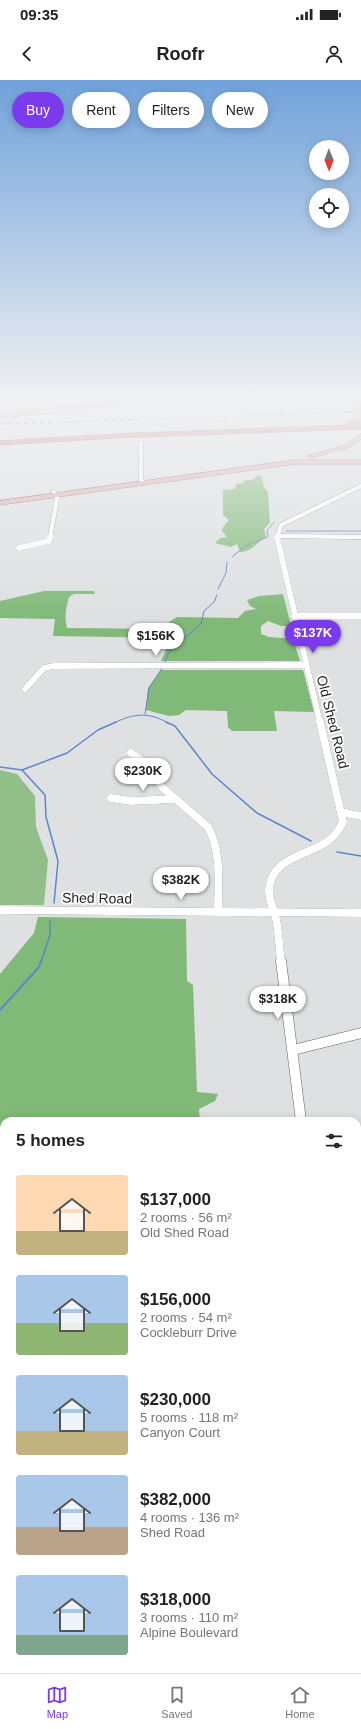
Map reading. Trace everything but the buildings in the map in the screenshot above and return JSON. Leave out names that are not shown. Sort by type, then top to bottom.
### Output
[{"type":"main road","points":[[0,503],[227,469]]},
{"type":"main road","points":[[0,500],[55,494]]},
{"type":"street","points":[[142,469],[143,481]]},
{"type":"street","points":[[361,486],[281,525],[277,536],[361,536]]},
{"type":"street","points":[[19,548],[49,541],[55,494]]},
{"type":"street","name":"Old Shed Road","points":[[277,536],[291,593],[294,616],[343,822],[335,836],[323,844],[290,859],[276,869],[269,887],[271,908],[276,920],[301,1117]]},
{"type":"street","points":[[294,616],[361,616]]},
{"type":"street","points":[[24,689],[44,668],[54,666],[306,665]]},
{"type":"street","points":[[131,753],[141,760],[156,780],[208,827],[213,834],[216,850],[218,912]]},
{"type":"street","points":[[110,798],[131,801],[176,799]]},
{"type":"street","points":[[341,812],[361,816]]},
{"type":"street","name":"Shed Road","points":[[0,910],[361,913]]},
{"type":"street","points":[[293,1050],[361,1032]]},
{"type":"green space","points":[[261,475],[264,487],[268,492],[270,523],[264,529],[266,537],[251,549],[244,552],[240,552],[237,544],[231,547],[215,543],[220,538],[227,537],[222,531],[223,527],[229,520],[223,515],[223,490],[235,489],[236,484],[244,483],[243,481],[254,479],[256,476]]},
{"type":"green space","points":[[44,591],[94,591],[95,594],[74,594],[69,597],[66,612],[67,628],[169,629],[169,622],[177,617],[238,618],[245,611],[256,609],[250,606],[247,600],[260,596],[283,594],[291,626],[281,626],[268,621],[261,626],[261,634],[269,637],[293,639],[300,661],[161,661],[171,638],[53,636],[55,619],[0,618],[0,601]]},
{"type":"green space","points":[[161,670],[303,670],[314,712],[274,711],[277,731],[232,731],[228,727],[227,711],[186,710],[179,715],[169,716],[146,710],[148,688]]},
{"type":"green space","points":[[0,770],[17,774],[35,796],[36,827],[48,860],[44,905],[0,905]]},
{"type":"green space","points":[[38,917],[186,919],[187,981],[193,985],[197,1092],[218,1094],[215,1101],[199,1109],[200,1117],[0,1117],[0,974],[34,933]]},
{"type":"waterway","points":[[232,557],[245,546],[268,537],[267,531],[274,522]]},
{"type":"waterway","points":[[286,531],[361,531]]},
{"type":"waterway","points":[[218,589],[226,573],[227,562]]},
{"type":"waterway","points":[[165,662],[168,654],[174,647],[201,624],[204,611],[214,602],[217,595]]},
{"type":"waterway","points":[[145,714],[149,688],[163,667]]},
{"type":"waterway","points":[[114,723],[128,717],[141,715],[161,719],[167,722]]},
{"type":"waterway","points":[[22,770],[67,753],[98,730],[116,722]]},
{"type":"waterway","points":[[167,722],[175,726],[212,774],[257,813],[311,841]]},
{"type":"waterway","points":[[0,767],[22,770]]},
{"type":"waterway","points":[[22,770],[45,795],[46,817],[58,861],[54,903]]},
{"type":"waterway","points":[[337,852],[361,856]]},
{"type":"waterway","points":[[41,962],[50,935],[50,921]]},
{"type":"waterway","points":[[0,1010],[39,967],[41,961]]}]
